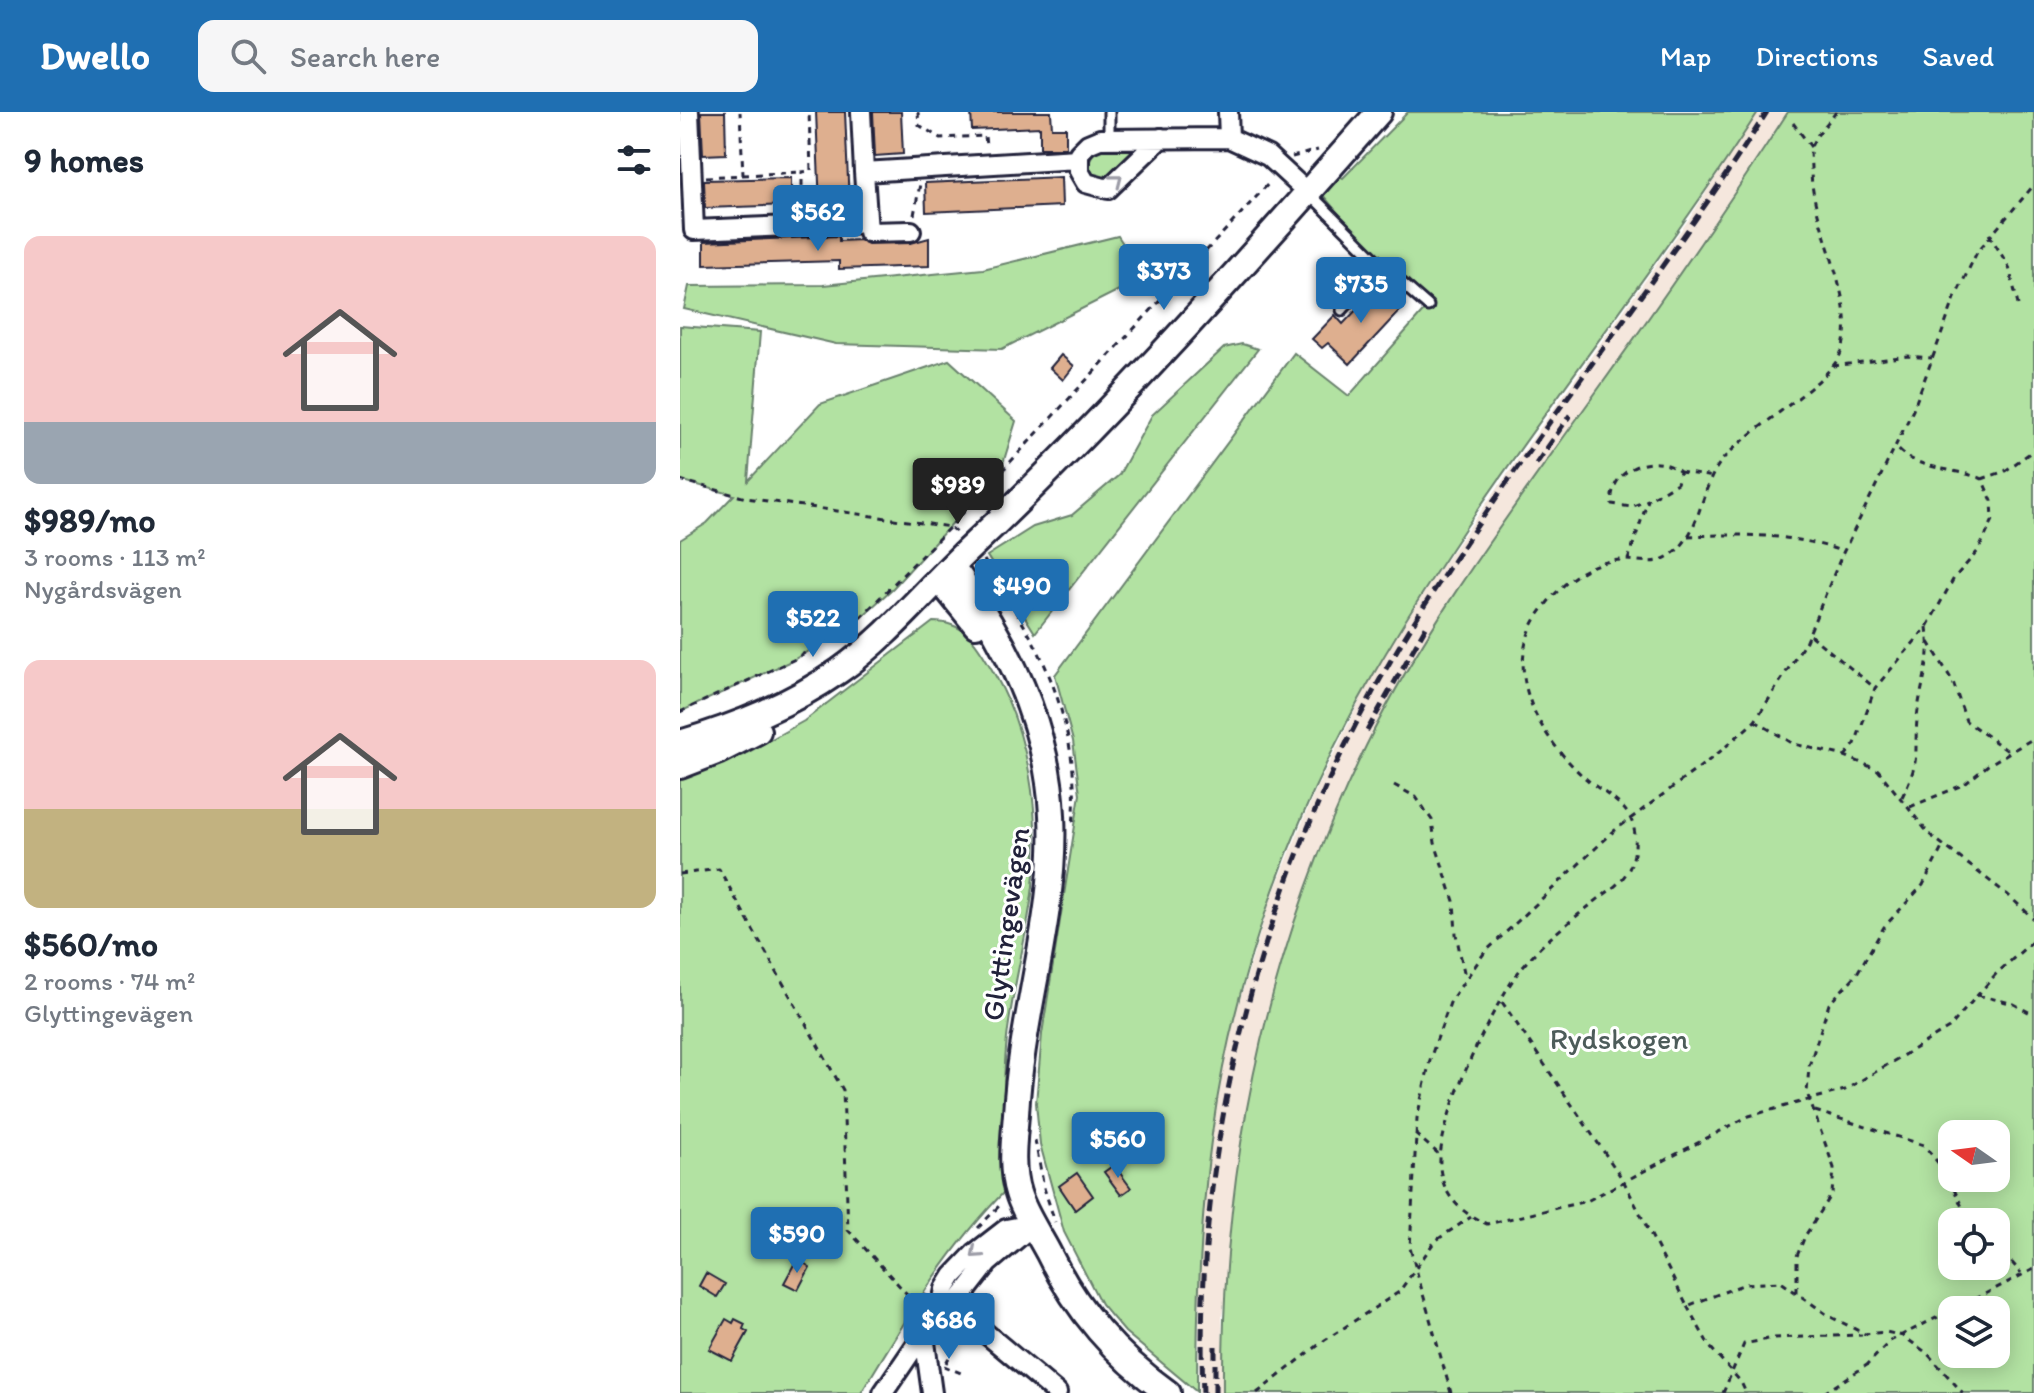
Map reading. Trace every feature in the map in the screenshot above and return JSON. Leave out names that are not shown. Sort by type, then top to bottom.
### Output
[{"type":"street","points":[[689,112],[694,230],[867,223]]},
{"type":"street","points":[[861,112],[868,232],[911,231]]},
{"type":"street","points":[[1228,112],[1229,138]]},
{"type":"street","points":[[680,766],[719,751],[804,706],[856,670],[919,613],[1379,112]]},
{"type":"street","points":[[1078,159],[1086,183],[1108,189],[1161,138]]},
{"type":"street","points":[[1078,159],[1088,144],[1109,139],[1229,138],[1255,148],[1283,168],[1307,192]]},
{"type":"street","points":[[864,172],[986,167],[1078,159]]},
{"type":"street","points":[[680,743],[737,726],[799,696],[830,676],[950,580]]},
{"type":"street","name":"Glyttingevägen","points":[[950,580],[968,615],[1000,655],[1031,707]]},
{"type":"street","name":"Glyttingevägen","points":[[950,580],[1007,648],[1031,707],[1050,788],[1052,861],[1016,1104],[1033,1190],[1034,1224],[1082,1312],[1132,1366],[1168,1393]]},
{"type":"street","points":[[919,613],[943,608],[968,615]]},
{"type":"street","points":[[883,1393],[948,1299],[975,1253],[1006,1229],[1034,1224]]},
{"type":"street","points":[[948,1299],[969,1308],[983,1331],[1057,1393]]},
{"type":"street","points":[[924,1335],[932,1393]]},
{"type":"lane","points":[[1109,112],[1109,139]]},
{"type":"lane","points":[[1307,192],[1382,266],[1428,306]]},
{"type":"lane","points":[[1342,310],[1382,266]]},
{"type":"path","points":[[740,112],[743,175]]},
{"type":"path","points":[[692,178],[811,171],[809,112]]},
{"type":"path","points":[[918,112],[919,125],[940,138],[985,136],[986,167]]},
{"type":"path","points":[[1836,112],[1811,147],[1811,190],[1846,320],[1841,354],[1833,367],[1721,462],[1682,545],[1659,561],[1628,560],[1590,567],[1566,582],[1537,617],[1522,657],[1528,702],[1549,739],[1583,777],[1630,818],[1636,845],[1631,864],[1620,884],[1592,903],[1520,970],[1464,1069],[1440,1155],[1441,1174],[1453,1202],[1471,1217],[1487,1224],[1587,1201],[1749,1116],[1845,1090],[1949,1028],[1977,995],[2034,940]]},
{"type":"path","points":[[1793,123],[1811,147]]},
{"type":"path","points":[[680,712],[793,660],[855,623],[950,527],[1294,154],[1309,155],[1327,140]]},
{"type":"path","points":[[911,231],[922,169]]},
{"type":"path","points":[[802,172],[802,226]]},
{"type":"path","points":[[1451,1393],[1410,1248],[1415,1134],[1431,1056],[1451,1000],[1465,977],[1500,937],[1630,818],[1716,755],[1755,721],[1809,635],[1844,552],[1896,447],[1955,298],[1989,234],[2034,185]]},
{"type":"path","points":[[1989,234],[2009,267],[2018,305]]},
{"type":"path","points":[[1187,271],[1209,272]]},
{"type":"path","points":[[1833,367],[1908,356],[1932,358]]},
{"type":"path","points":[[1845,756],[1855,744],[1875,688],[1927,627],[1954,578],[1978,551],[1993,520],[1992,501],[1982,479],[1964,471],[1915,461],[1896,447]]},
{"type":"path","points":[[1982,479],[2005,471],[2034,450]]},
{"type":"path","points":[[1680,472],[1677,483],[1648,500],[1631,507],[1612,504],[1611,495],[1621,476],[1652,460],[1669,462],[1680,472],[1714,477]]},
{"type":"path","points":[[680,480],[746,498],[950,527]]},
{"type":"path","points":[[1628,560],[1648,500]]},
{"type":"path","points":[[1688,536],[1765,533],[1809,539],[1844,552]]},
{"type":"path","points":[[1902,797],[1917,766],[1917,719],[1930,656],[1927,627]]},
{"type":"path","points":[[1809,635],[1875,688]]},
{"type":"path","points":[[1929,642],[1953,682],[1966,721],[2008,751]]},
{"type":"path","points":[[1755,721],[1794,744],[1845,756],[1878,770],[1929,834],[2034,919]]},
{"type":"path","points":[[1910,807],[1965,784],[2008,751],[2034,738]]},
{"type":"path","points":[[1394,785],[1416,797],[1432,820],[1435,843],[1454,901],[1456,934],[1465,977]]},
{"type":"path","points":[[1797,1292],[1797,1256],[1805,1236],[1832,1194],[1834,1168],[1810,1100],[1809,1066],[1829,1004],[1856,975],[1884,927],[1923,885],[1943,846]]},
{"type":"path","points":[[680,874],[719,869],[843,1090],[848,1230],[918,1306]]},
{"type":"path","points":[[1977,995],[2014,1004],[2034,1015]]},
{"type":"path","points":[[1502,1002],[1623,1180],[1710,1347],[1731,1369],[1746,1393]]},
{"type":"path","points":[[1815,1111],[1924,1145],[1947,1174],[1963,1208]]},
{"type":"path","points":[[1415,1134],[1440,1155]]},
{"type":"path","points":[[1257,1393],[1325,1340],[1399,1292],[1435,1241],[1471,1217]]},
{"type":"path","points":[[2010,1260],[2021,1273]]},
{"type":"path","points":[[1978,1296],[2034,1269]]},
{"type":"path","points":[[1687,1306],[1745,1284],[1781,1282],[1829,1316],[1865,1334]]},
{"type":"path","points":[[1824,1393],[1903,1336],[1938,1317]]},
{"type":"path","points":[[1723,1393],[1744,1344],[1773,1338],[1886,1332],[1903,1336],[1927,1353],[1963,1393]]},
{"type":"path","points":[[929,1364],[966,1375]]},
{"type":"shaded area","points":[[1758,112],[1788,112],[1662,301],[1478,557],[1367,744],[1332,822],[1291,932],[1222,1315],[1223,1393],[1199,1393],[1200,1239],[1213,1125],[1231,1029],[1269,904],[1314,794],[1372,676],[1436,574],[1689,219]]},
{"type":"green space","points":[[1408,112],[1758,112],[1662,253],[1512,461],[1417,602],[1373,675],[1318,780],[1272,894],[1236,1011],[1223,1069],[1202,1226],[1197,1392],[1125,1332],[1101,1304],[1064,1232],[1040,1144],[1036,1103],[1042,1034],[1080,794],[1073,741],[1055,675],[1294,353],[1349,396],[1428,306],[1382,266],[1322,194],[1338,175],[1343,178]]},
{"type":"green space","name":"Rydskogen","points":[[1788,112],[2034,112],[2034,1393],[1223,1393],[1224,1308],[1230,1225],[1256,1061],[1276,981],[1331,823],[1388,703],[1438,620]]},
{"type":"green space","points":[[1138,146],[1113,175],[1106,178],[1092,174],[1088,167],[1094,149]]},
{"type":"green space","points":[[1118,236],[1145,277],[1002,349],[836,344],[684,309],[689,286],[823,285],[983,269]]},
{"type":"green space","points":[[680,326],[760,332],[748,481],[820,404],[949,360],[1016,421],[1001,470],[893,588],[855,623],[793,660],[680,712],[680,540],[707,523],[734,495],[680,480]]},
{"type":"green space","points":[[1242,344],[1258,349],[1035,633],[987,556],[1033,527],[1072,515],[1119,475],[1152,415],[1224,348]]},
{"type":"green space","points":[[933,622],[953,626],[968,635],[991,668],[1015,718],[1033,801],[1033,886],[1011,1008],[1005,1066],[1007,1189],[946,1261],[861,1393],[680,1393],[680,775],[743,755],[804,721]]},
{"type":"building","points":[[701,112],[725,112],[726,154],[703,155]]},
{"type":"building","points":[[816,112],[845,112],[849,204],[820,206]]},
{"type":"building","points":[[873,112],[901,112],[903,154],[875,156]]},
{"type":"building","points":[[971,112],[1051,112],[1052,128],[1066,128],[1066,148],[1040,148],[1040,127],[972,130]]},
{"type":"building","points":[[1061,177],[1062,206],[926,212],[925,183]]},
{"type":"building","points":[[791,178],[791,205],[705,208],[704,180]]},
{"type":"building","points":[[839,236],[839,241],[860,240],[868,244],[911,243],[929,238],[929,266],[839,269],[839,261],[704,265],[704,242]]},
{"type":"building","points":[[1382,283],[1405,305],[1350,364],[1328,343],[1322,348],[1312,339],[1335,315],[1343,324]]},
{"type":"building","points":[[1061,355],[1074,366],[1063,380],[1050,368]]},
{"type":"building","points":[[1114,1165],[1131,1188],[1121,1195],[1104,1172]]},
{"type":"building","points":[[1077,1173],[1093,1196],[1075,1210],[1059,1186]]},
{"type":"building","points":[[797,1259],[810,1267],[798,1290],[784,1283]]},
{"type":"building","points":[[706,1273],[725,1284],[717,1297],[699,1286]]},
{"type":"building","points":[[726,1319],[745,1324],[743,1329],[748,1332],[732,1361],[709,1349]]},
{"type":"railway","points":[[1203,1393],[1203,1296],[1211,1198],[1226,1101],[1248,1005],[1277,910],[1312,819],[1353,730],[1443,576],[1723,180],[1767,112]]},
{"type":"railway","points":[[1536,464],[1570,415]]},
{"type":"railway","points":[[1367,731],[1428,623]]},
{"type":"railway","points":[[1215,1346],[1215,1393]]}]
